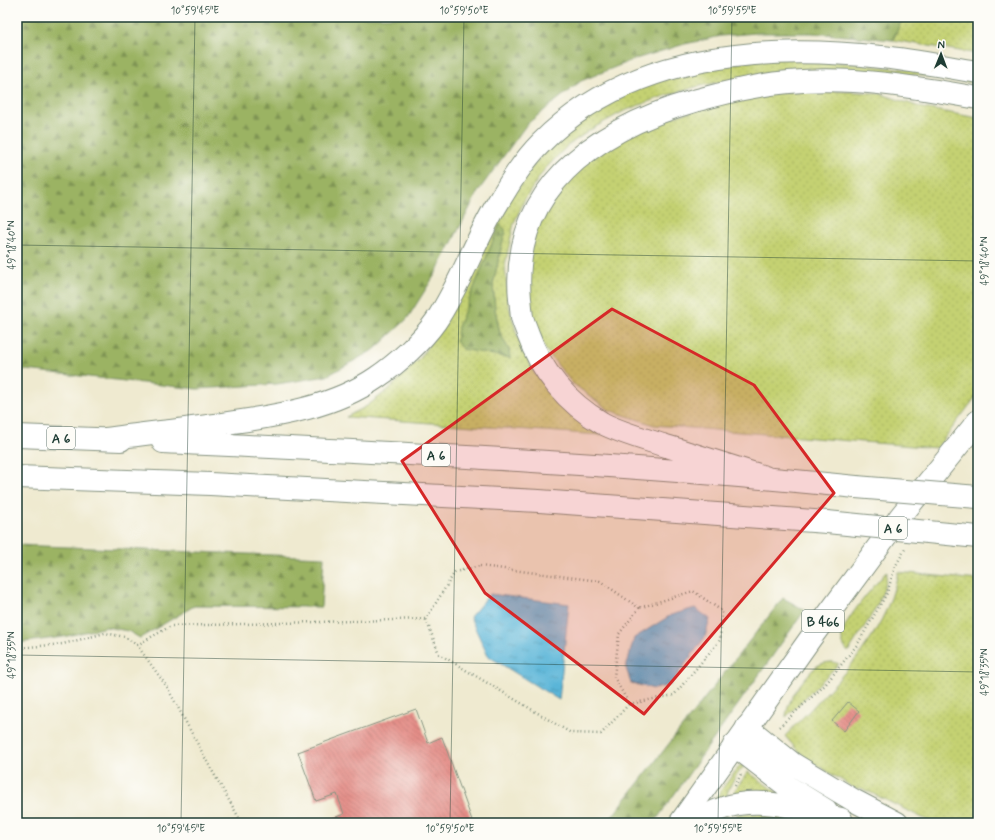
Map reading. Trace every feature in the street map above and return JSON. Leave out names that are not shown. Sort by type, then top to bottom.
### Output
[{"type":"main road","points":[[106,439],[266,417],[323,404],[351,393],[378,378],[409,352],[435,322],[494,209],[514,177],[540,144],[570,118],[604,95],[643,77],[685,64],[741,55],[789,52],[882,57],[978,72]]},
{"type":"main road","points":[[765,477],[632,435],[602,422],[574,403],[551,379],[534,351],[522,317],[519,283],[522,248],[528,226],[545,193],[562,172],[593,145],[664,110],[698,99],[739,89],[788,82],[833,80],[877,82],[978,98]]},
{"type":"main road","name":"B 466","points":[[680,823],[810,639],[900,517],[978,421]]},
{"type":"main road","name":"A 6","points":[[17,436],[478,457],[765,477],[978,498]]},
{"type":"main road","name":"A 6","points":[[17,477],[210,484],[539,501],[827,522],[968,536]]},
{"type":"main road","points":[[747,727],[794,764],[855,801],[897,823]]},
{"type":"main road","points":[[734,745],[787,786],[845,821]]},
{"type":"main road","points":[[698,823],[716,812],[732,806],[753,802],[771,803],[845,821]]},
{"type":"path","points":[[765,741],[825,685],[857,645],[887,593],[895,566],[907,546]]},
{"type":"path","points":[[426,619],[455,572],[480,566],[600,581],[639,608]]},
{"type":"path","points":[[426,619],[439,654],[571,734],[601,734],[629,704],[674,695],[720,640],[722,611],[692,591],[639,608],[618,634],[614,678],[629,704]]},
{"type":"path","points":[[137,645],[171,626],[426,619]]},
{"type":"path","points":[[17,648],[63,644],[105,633],[125,637],[137,645],[167,686],[242,823]]},
{"type":"path","points":[[732,806],[730,800],[734,788],[740,775],[753,759]]},
{"type":"highlighted area","points":[[612,309],[754,385],[834,493],[644,714],[485,593],[402,461]]},
{"type":"green space","points":[[17,17],[903,17],[893,40],[812,33],[756,33],[721,36],[685,44],[635,59],[581,81],[527,124],[479,190],[436,273],[407,319],[375,349],[327,376],[277,384],[197,389],[17,369]]},
{"type":"green space","points":[[903,17],[978,17],[978,54],[893,40]]},
{"type":"green space","points":[[781,56],[978,77],[978,83],[917,75],[846,70],[779,71],[699,86],[655,99],[622,112],[595,127],[568,145],[544,170],[525,199],[514,223],[505,265],[508,302],[517,335],[533,371],[569,412],[601,435],[346,417],[367,406],[388,390],[421,357],[437,331],[505,200],[562,129],[660,76]],"holes":[[[500,224],[505,234],[493,284],[495,309],[500,333],[509,350],[458,327]]]},
{"type":"green space","points":[[814,90],[878,93],[923,108],[978,118],[978,394],[937,448],[654,425],[609,410],[572,383],[545,349],[528,304],[527,254],[537,223],[579,164],[643,126],[747,95]]},
{"type":"green space","points":[[500,224],[505,229],[505,234],[493,284],[495,309],[500,333],[509,350],[510,358],[462,349],[456,341],[458,327]]},
{"type":"green space","points":[[17,545],[324,557],[321,607],[194,606],[140,638],[128,631],[106,627],[63,637],[17,643]]},
{"type":"green space","points":[[887,571],[883,592],[873,613],[848,652],[842,640],[844,628],[854,611]]},
{"type":"green space","points":[[898,572],[978,580],[978,823],[933,823],[861,788],[856,789],[810,761],[797,750],[785,736],[854,662],[869,641],[882,620],[892,597]]},
{"type":"green space","points":[[783,598],[805,610],[654,823],[607,823]]},
{"type":"green space","points":[[833,662],[839,664],[786,717],[789,703],[807,676],[817,666]]},
{"type":"green space","points":[[741,764],[744,766],[730,787],[726,801],[705,811]]},
{"type":"green space","points":[[748,772],[789,801],[733,800],[735,790]]},
{"type":"green space","points":[[782,813],[811,823],[737,823],[737,814]]},
{"type":"water","points":[[490,594],[569,604],[559,700],[488,656],[470,617]]},
{"type":"water","points":[[695,608],[710,619],[705,637],[670,685],[654,689],[631,683],[626,668],[634,638],[671,615]]},
{"type":"building","points":[[848,702],[859,711],[844,731],[832,721]]},
{"type":"building","points":[[416,709],[428,743],[442,737],[473,823],[320,823],[344,814],[337,794],[316,801],[298,752]]}]
